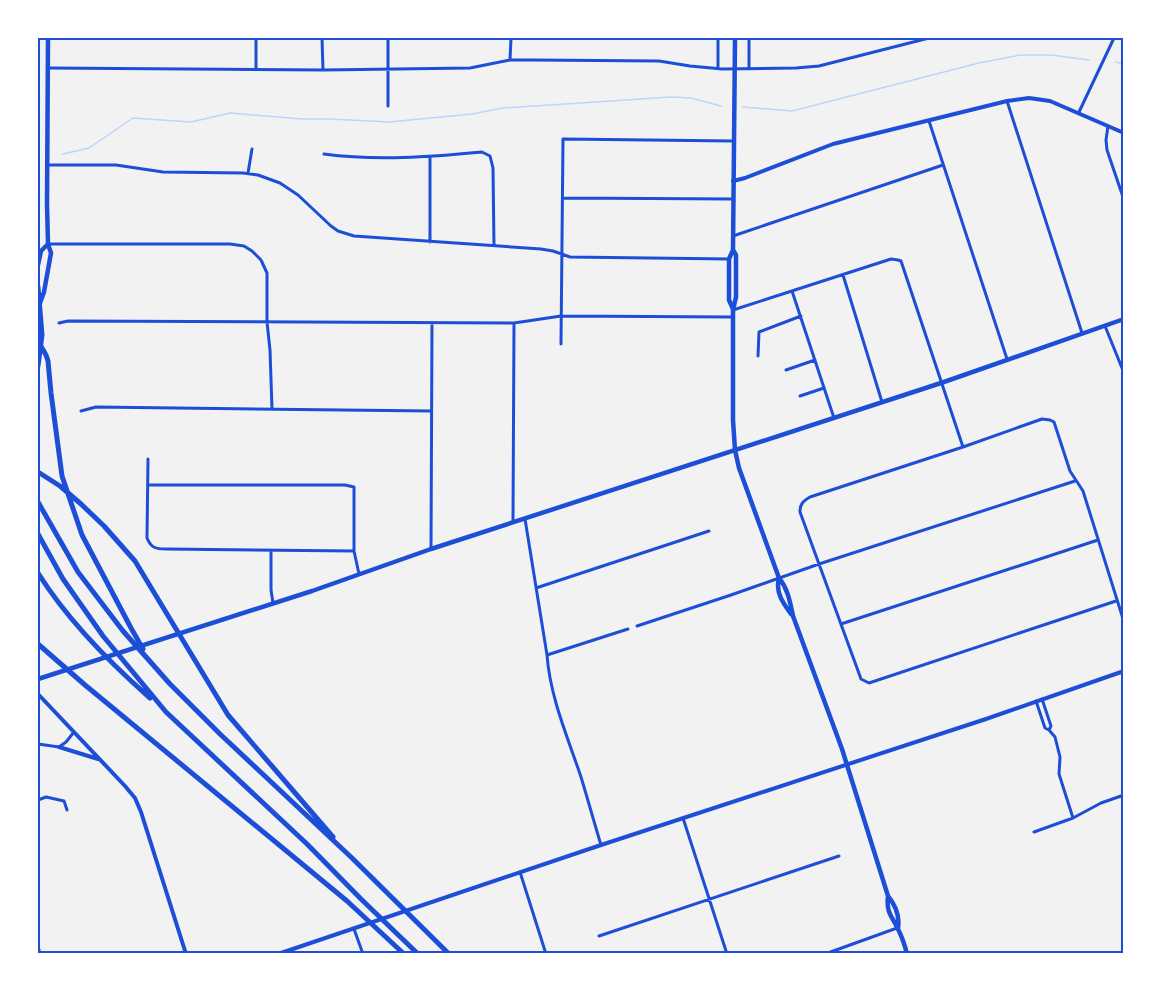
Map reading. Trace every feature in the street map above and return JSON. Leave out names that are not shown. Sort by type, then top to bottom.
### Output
[{"type":"highway","points":[[38,287],[42,335],[38,366]]},
{"type":"highway","points":[[38,341],[48,361],[62,476],[82,535],[150,661]]},
{"type":"highway","points":[[38,472],[60,486],[81,504],[135,561],[228,715],[352,858]]},
{"type":"highway","points":[[38,502],[78,572],[123,631],[170,684],[352,858],[448,954]]},
{"type":"highway","points":[[38,534],[63,579],[103,636],[166,712]]},
{"type":"highway","points":[[38,573],[52,596],[122,673],[307,844],[418,954]]},
{"type":"highway","points":[[38,644],[347,901],[404,954]]},
{"type":"main road","points":[[38,310],[44,292],[51,253],[48,244],[48,38]]},
{"type":"main road","points":[[733,310],[729,300],[729,259],[733,250],[735,38]]},
{"type":"main road","points":[[38,265],[41,251],[48,244]]},
{"type":"main road","points":[[733,250],[736,255],[732,398],[735,450],[779,578],[778,590],[793,616],[847,765],[888,896],[898,916],[898,928],[908,954]]},
{"type":"main road","points":[[38,679],[941,383],[1124,319]]},
{"type":"street","points":[[256,38],[256,69]]},
{"type":"street","points":[[322,38],[323,70]]},
{"type":"street","points":[[388,38],[388,106]]},
{"type":"street","points":[[510,60],[511,38]]},
{"type":"street","points":[[718,38],[718,68]]},
{"type":"street","points":[[748,69],[749,38]]},
{"type":"street","points":[[48,68],[323,70],[470,68],[510,60],[659,61],[698,68],[735,70],[796,68],[819,66],[914,39],[929,38]]},
{"type":"street","points":[[1079,112],[1114,38]]},
{"type":"street","points":[[733,181],[833,144],[1007,101],[1029,98],[1050,101],[1124,133]]},
{"type":"street","points":[[1007,101],[1082,333]]},
{"type":"street","points":[[929,121],[1008,360]]},
{"type":"street","points":[[1108,126],[1107,150],[1124,200]]},
{"type":"street","points":[[561,344],[563,139],[733,141]]},
{"type":"street","points":[[248,173],[252,149]]},
{"type":"street","points":[[324,154],[380,158],[430,157],[482,152],[490,156],[494,168],[495,246]]},
{"type":"street","points":[[430,157],[430,242]]},
{"type":"street","points":[[48,165],[116,165],[163,172],[248,173],[276,181],[298,195],[338,231],[354,236],[553,250],[570,257],[729,259]]},
{"type":"street","points":[[733,236],[943,165]]},
{"type":"street","points":[[563,198],[733,200]]},
{"type":"street","points":[[48,244],[220,244],[244,246],[256,254],[263,264],[267,279],[272,410]]},
{"type":"street","points":[[733,310],[891,259],[901,261],[963,447]]},
{"type":"street","points":[[843,275],[882,402]]},
{"type":"street","points":[[792,291],[834,418]]},
{"type":"street","points":[[59,323],[68,321],[514,323],[561,316],[733,317]]},
{"type":"street","points":[[758,356],[759,332],[801,316]]},
{"type":"street","points":[[431,549],[432,323]]},
{"type":"street","points":[[513,523],[514,323]]},
{"type":"street","points":[[1105,326],[1124,372]]},
{"type":"street","points":[[786,370],[815,360]]},
{"type":"street","points":[[800,396],[824,388]]},
{"type":"street","points":[[81,411],[96,407],[431,411]]},
{"type":"street","points":[[1116,601],[869,683],[861,679],[800,512],[802,502],[810,497],[1041,419],[1050,420],[1054,422],[1070,471],[1083,491],[1124,622]]},
{"type":"street","points":[[148,459],[147,538],[149,544],[154,548],[354,551]]},
{"type":"street","points":[[637,626],[1075,481]]},
{"type":"street","points":[[148,485],[345,485],[354,487],[354,551],[359,574]]},
{"type":"street","points":[[525,519],[548,672],[601,845]]},
{"type":"street","points":[[536,588],[709,531]]},
{"type":"street","points":[[841,624],[1098,540]]},
{"type":"street","points":[[271,551],[273,603]]},
{"type":"street","points":[[547,655],[628,629]]},
{"type":"street","points":[[278,954],[1124,671]]},
{"type":"street","points":[[38,694],[135,798],[186,954]]},
{"type":"street","points":[[1042,699],[1051,726],[1049,730]]},
{"type":"street","points":[[1036,701],[1045,728],[1055,737],[1060,757],[1059,774],[1073,818]]},
{"type":"street","points":[[58,747],[66,742],[74,732]]},
{"type":"street","points":[[38,744],[100,759]]},
{"type":"street","points":[[1034,832],[1073,818],[1101,803],[1124,795]]},
{"type":"street","points":[[38,800],[46,797],[64,801],[67,810]]},
{"type":"street","points":[[683,818],[727,954]]},
{"type":"street","points":[[599,936],[839,856]]},
{"type":"street","points":[[520,872],[546,954]]},
{"type":"street","points":[[825,954],[898,928]]},
{"type":"street","points":[[354,929],[363,954]]},
{"type":"street","points":[[38,946],[40,954]]},
{"type":"waterway","points":[[743,107],[792,111],[979,63],[1020,55],[1051,55],[1089,60]]},
{"type":"waterway","points":[[1116,62],[1124,65]]},
{"type":"waterway","points":[[63,154],[89,148],[133,118],[191,122],[230,113],[302,119],[389,122],[472,114],[503,108],[671,97],[691,98],[721,106]]}]
